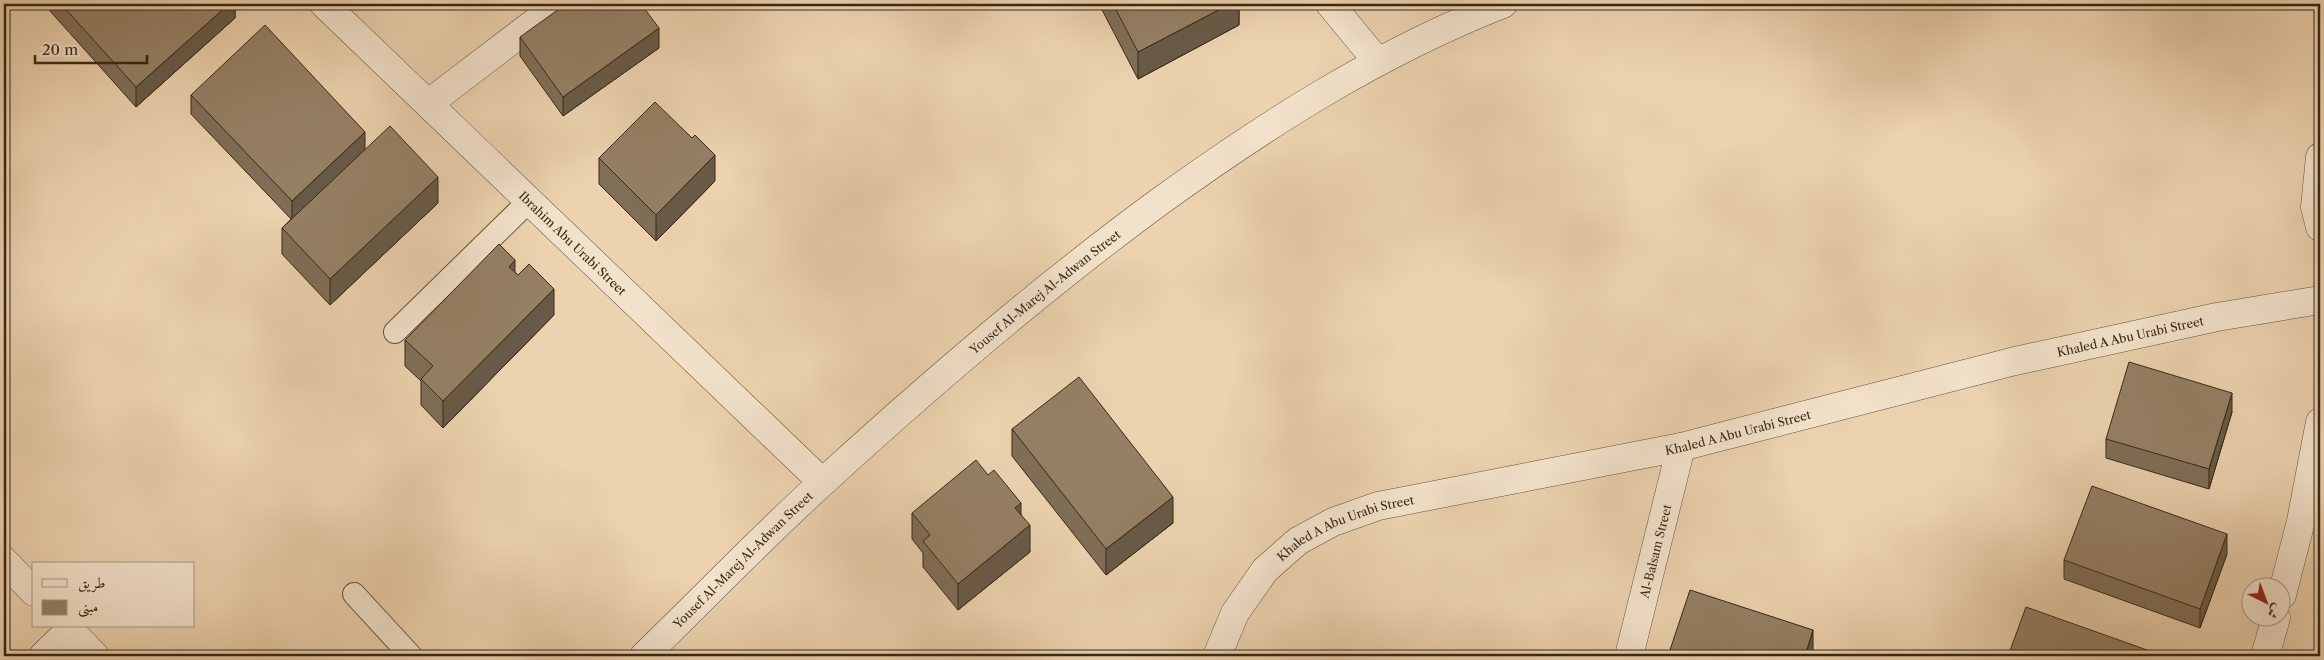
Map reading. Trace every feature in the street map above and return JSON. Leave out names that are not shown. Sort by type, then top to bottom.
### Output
[{"type":"street","name":"Ibrahim Abu Urabi Street","points":[[324,4],[822,482]]},
{"type":"street","points":[[429,103],[559,4]]},
{"type":"street","points":[[1330,4],[1377,61]]},
{"type":"street","name":"Yousef Al-Marej Al-Adwan Street","points":[[644,656],[822,482],[959,361],[1101,245],[1297,107],[1377,61],[1467,18],[1503,4]]},
{"type":"street","points":[[2320,157],[2316,207],[2320,227]]},
{"type":"street","name":"Khaled A Abu Urabi Street","points":[[1217,656],[1235,613],[1265,570],[1298,541],[1334,522],[1378,506],[1680,447],[2015,361],[2217,317],[2320,300]]},
{"type":"street","points":[[2287,578],[2302,521],[2320,422]]},
{"type":"street","name":"Al-Balsam Street","points":[[1629,656],[1680,447]]},
{"type":"street","points":[[4,561],[32,590]]},
{"type":"street","points":[[43,656],[68,628],[95,656]]},
{"type":"street","points":[[2265,656],[2273,628]]},
{"type":"lane","points":[[395,332],[530,200]]},
{"type":"lane","points":[[354,594],[411,656]]},
{"type":"building","points":[[61,4],[229,4],[136,87]]},
{"type":"building","points":[[566,4],[641,4],[659,28],[563,97],[520,37]]},
{"type":"building","points":[[1113,4],[1230,4],[1138,52]]},
{"type":"building","points":[[265,25],[365,132],[292,201],[191,95]]},
{"type":"building","points":[[655,102],[692,138],[695,135],[715,155],[656,215],[599,158]]},
{"type":"building","points":[[390,126],[438,177],[330,279],[282,228]]},
{"type":"building","points":[[499,244],[515,260],[509,267],[518,275],[529,264],[554,289],[443,401],[421,379],[433,366],[405,340]]},
{"type":"building","points":[[2129,362],[2232,393],[2209,469],[2106,439]]},
{"type":"building","points":[[1079,377],[1173,497],[1106,549],[1012,429]]},
{"type":"building","points":[[976,460],[988,475],[994,470],[1021,503],[1015,508],[1030,525],[958,584],[923,541],[930,535],[912,513]]},
{"type":"building","points":[[2092,486],[2227,534],[2200,609],[2064,560]]},
{"type":"building","points":[[1690,590],[1813,630],[1805,656],[1668,656]]},
{"type":"building","points":[[2026,607],[2164,656],[2008,656]]},
{"type":"building","points":[[2320,643],[2320,656],[2314,656]]}]
